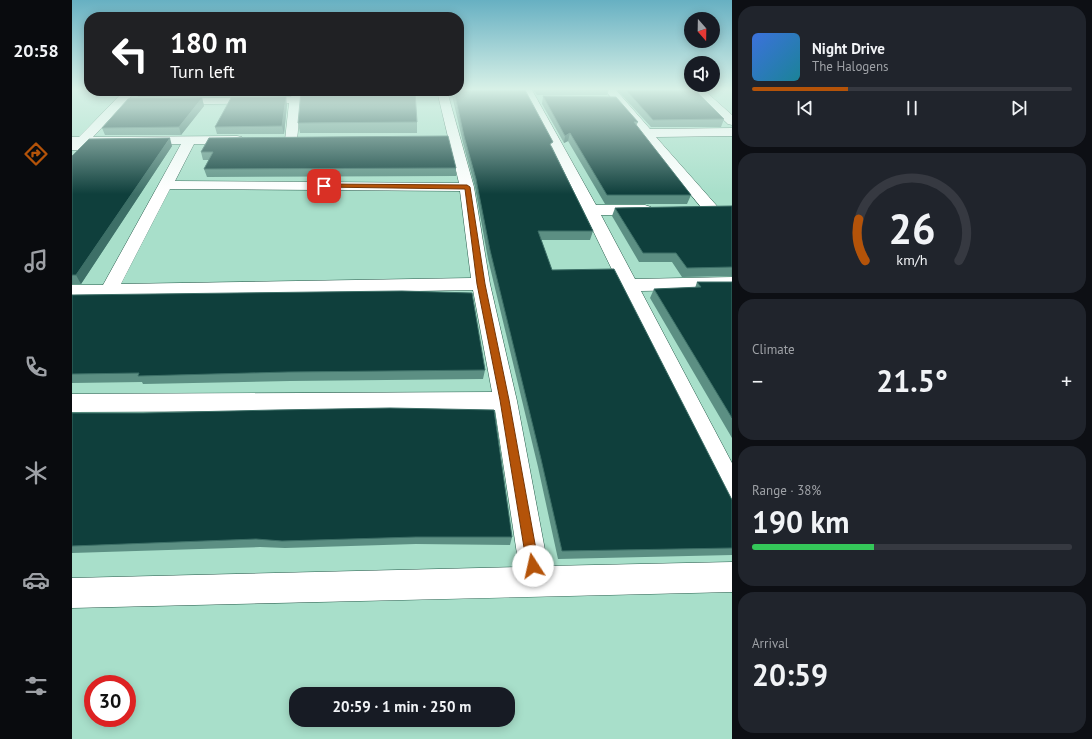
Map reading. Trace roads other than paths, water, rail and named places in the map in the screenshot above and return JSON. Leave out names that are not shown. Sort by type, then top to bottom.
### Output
[{"type":"street","points":[[72,152],[77,141],[95,124]]},
{"type":"street","points":[[291,140],[293,124]]},
{"type":"street","points":[[445,124],[446,138],[467,187],[481,284],[504,400],[536,581]]},
{"type":"street","points":[[550,124],[628,285],[732,490]]},
{"type":"street","points":[[638,124],[718,209],[688,210]]},
{"type":"street","points":[[647,133],[732,132]]},
{"type":"street","points":[[77,141],[251,140]]},
{"type":"street","points":[[275,140],[306,140]]},
{"type":"street","points":[[108,290],[189,141]]},
{"type":"street","points":[[165,185],[467,187]]},
{"type":"street","points":[[591,210],[658,210]]},
{"type":"street","points":[[628,285],[732,283]]},
{"type":"street","points":[[72,291],[481,284]]},
{"type":"street","points":[[72,403],[504,400]]},
{"type":"street","points":[[72,593],[732,577]]}]
